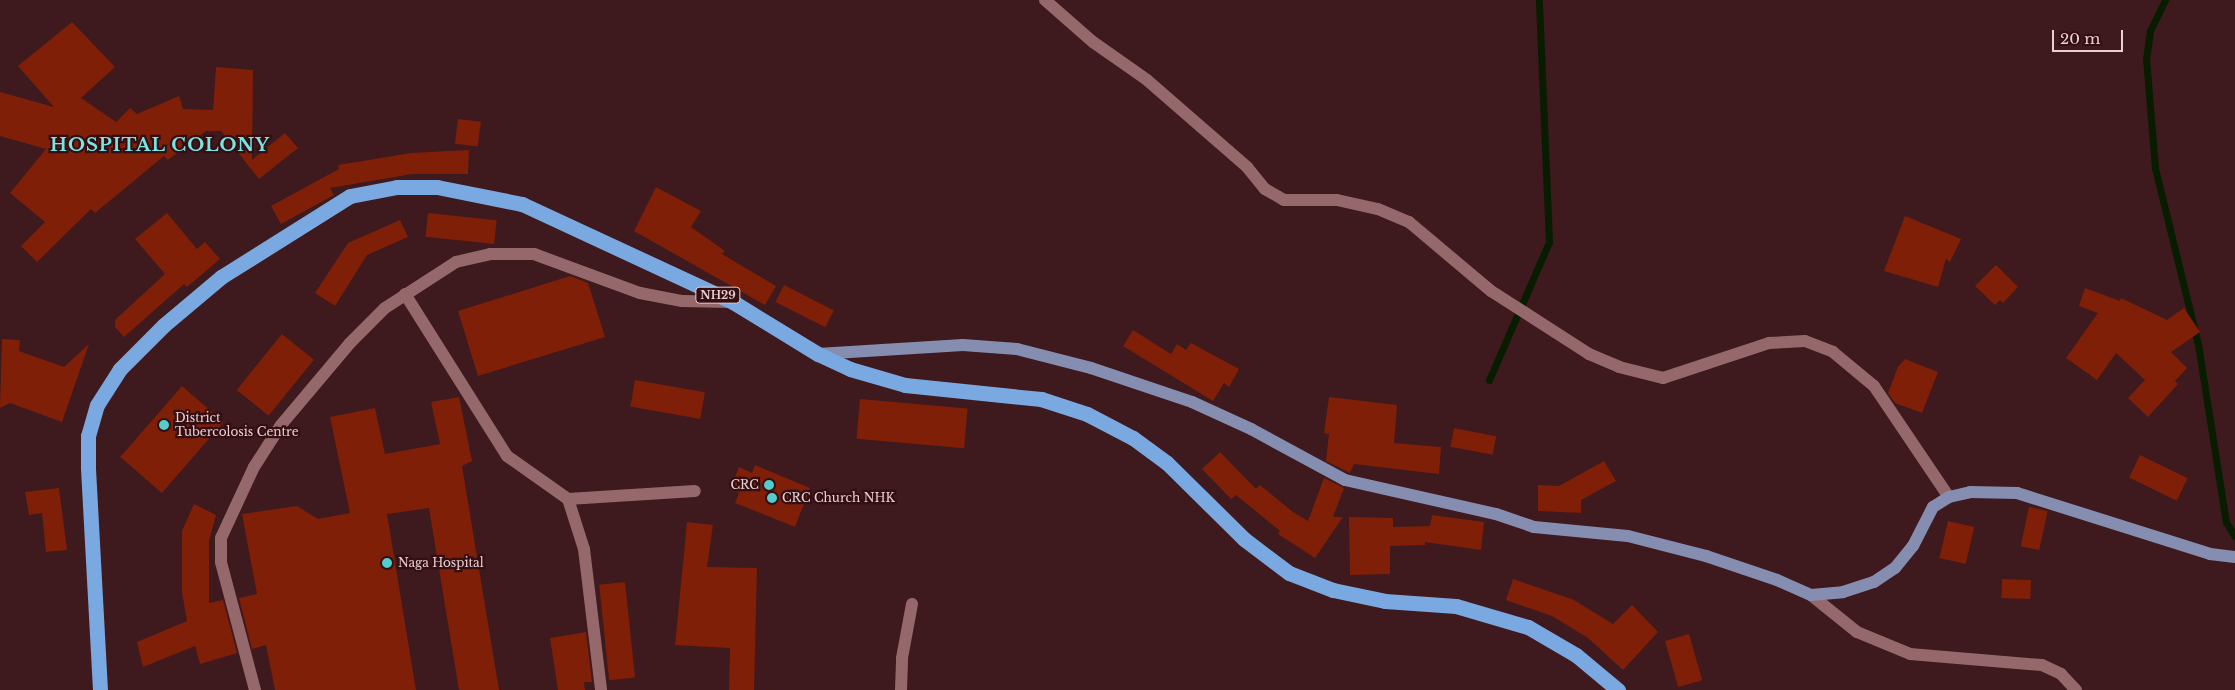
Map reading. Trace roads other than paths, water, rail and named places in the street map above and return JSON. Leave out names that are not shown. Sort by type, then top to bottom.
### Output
[{"type":"highway","name":"NH29","points":[[100,690],[88,466],[88,436],[97,405],[120,369],[164,325],[222,277],[350,196],[397,187],[437,187],[522,204],[733,302],[818,354],[850,369],[905,385],[1040,399],[1087,414],[1133,438],[1167,463],[1244,539],[1289,573],[1333,590],[1385,601],[1456,606],[1528,627],[1576,655],[1618,690]]},
{"type":"main road","points":[[818,354],[964,345],[1017,349],[1091,368],[1192,402],[1251,429],[1345,480],[1496,514],[1534,526],[1628,536],[1715,559],[1777,580],[1811,595],[1843,592],[1866,584],[1895,568],[1913,546],[1934,507],[1949,497],[1970,492],[2017,493],[2210,554],[2235,557]]},
{"type":"street","points":[[1045,0],[1093,42],[1154,86],[1247,167],[1265,189],[1284,200],[1337,200],[1378,210],[1409,222],[1508,302],[1589,354],[1619,367],[1663,378],[1769,343],[1805,341],[1833,352],[1874,386],[1949,497]]},
{"type":"street","points":[[255,690],[222,562],[222,538],[254,468],[282,425],[350,343],[405,294],[456,262],[490,254],[534,254],[640,293],[682,301],[733,302]]},
{"type":"street","points":[[405,294],[507,456],[568,498],[695,491]]},
{"type":"street","points":[[568,498],[584,548],[601,690]]},
{"type":"street","points":[[1811,595],[1857,632],[1910,654],[2042,665],[2060,674],[2076,690]]},
{"type":"street","points":[[901,690],[902,658],[912,604]]},
{"type":"waterway","points":[[1489,380],[1549,242],[1539,0]]},
{"type":"waterway","points":[[2165,0],[2150,31],[2146,58],[2155,168],[2198,344],[2226,522],[2235,537]]},
{"type":"place","name":"District Tubercolosis Centre","points":[[164,425]]},
{"type":"place","name":"CRC","points":[[769,485]]},
{"type":"place","name":"CRC Church NHK","points":[[772,498]]},
{"type":"place","name":"Naga Hospital","points":[[387,563]]},
{"type":"district","name":"HOSPITAL COLONY","points":[[160,145]]}]
